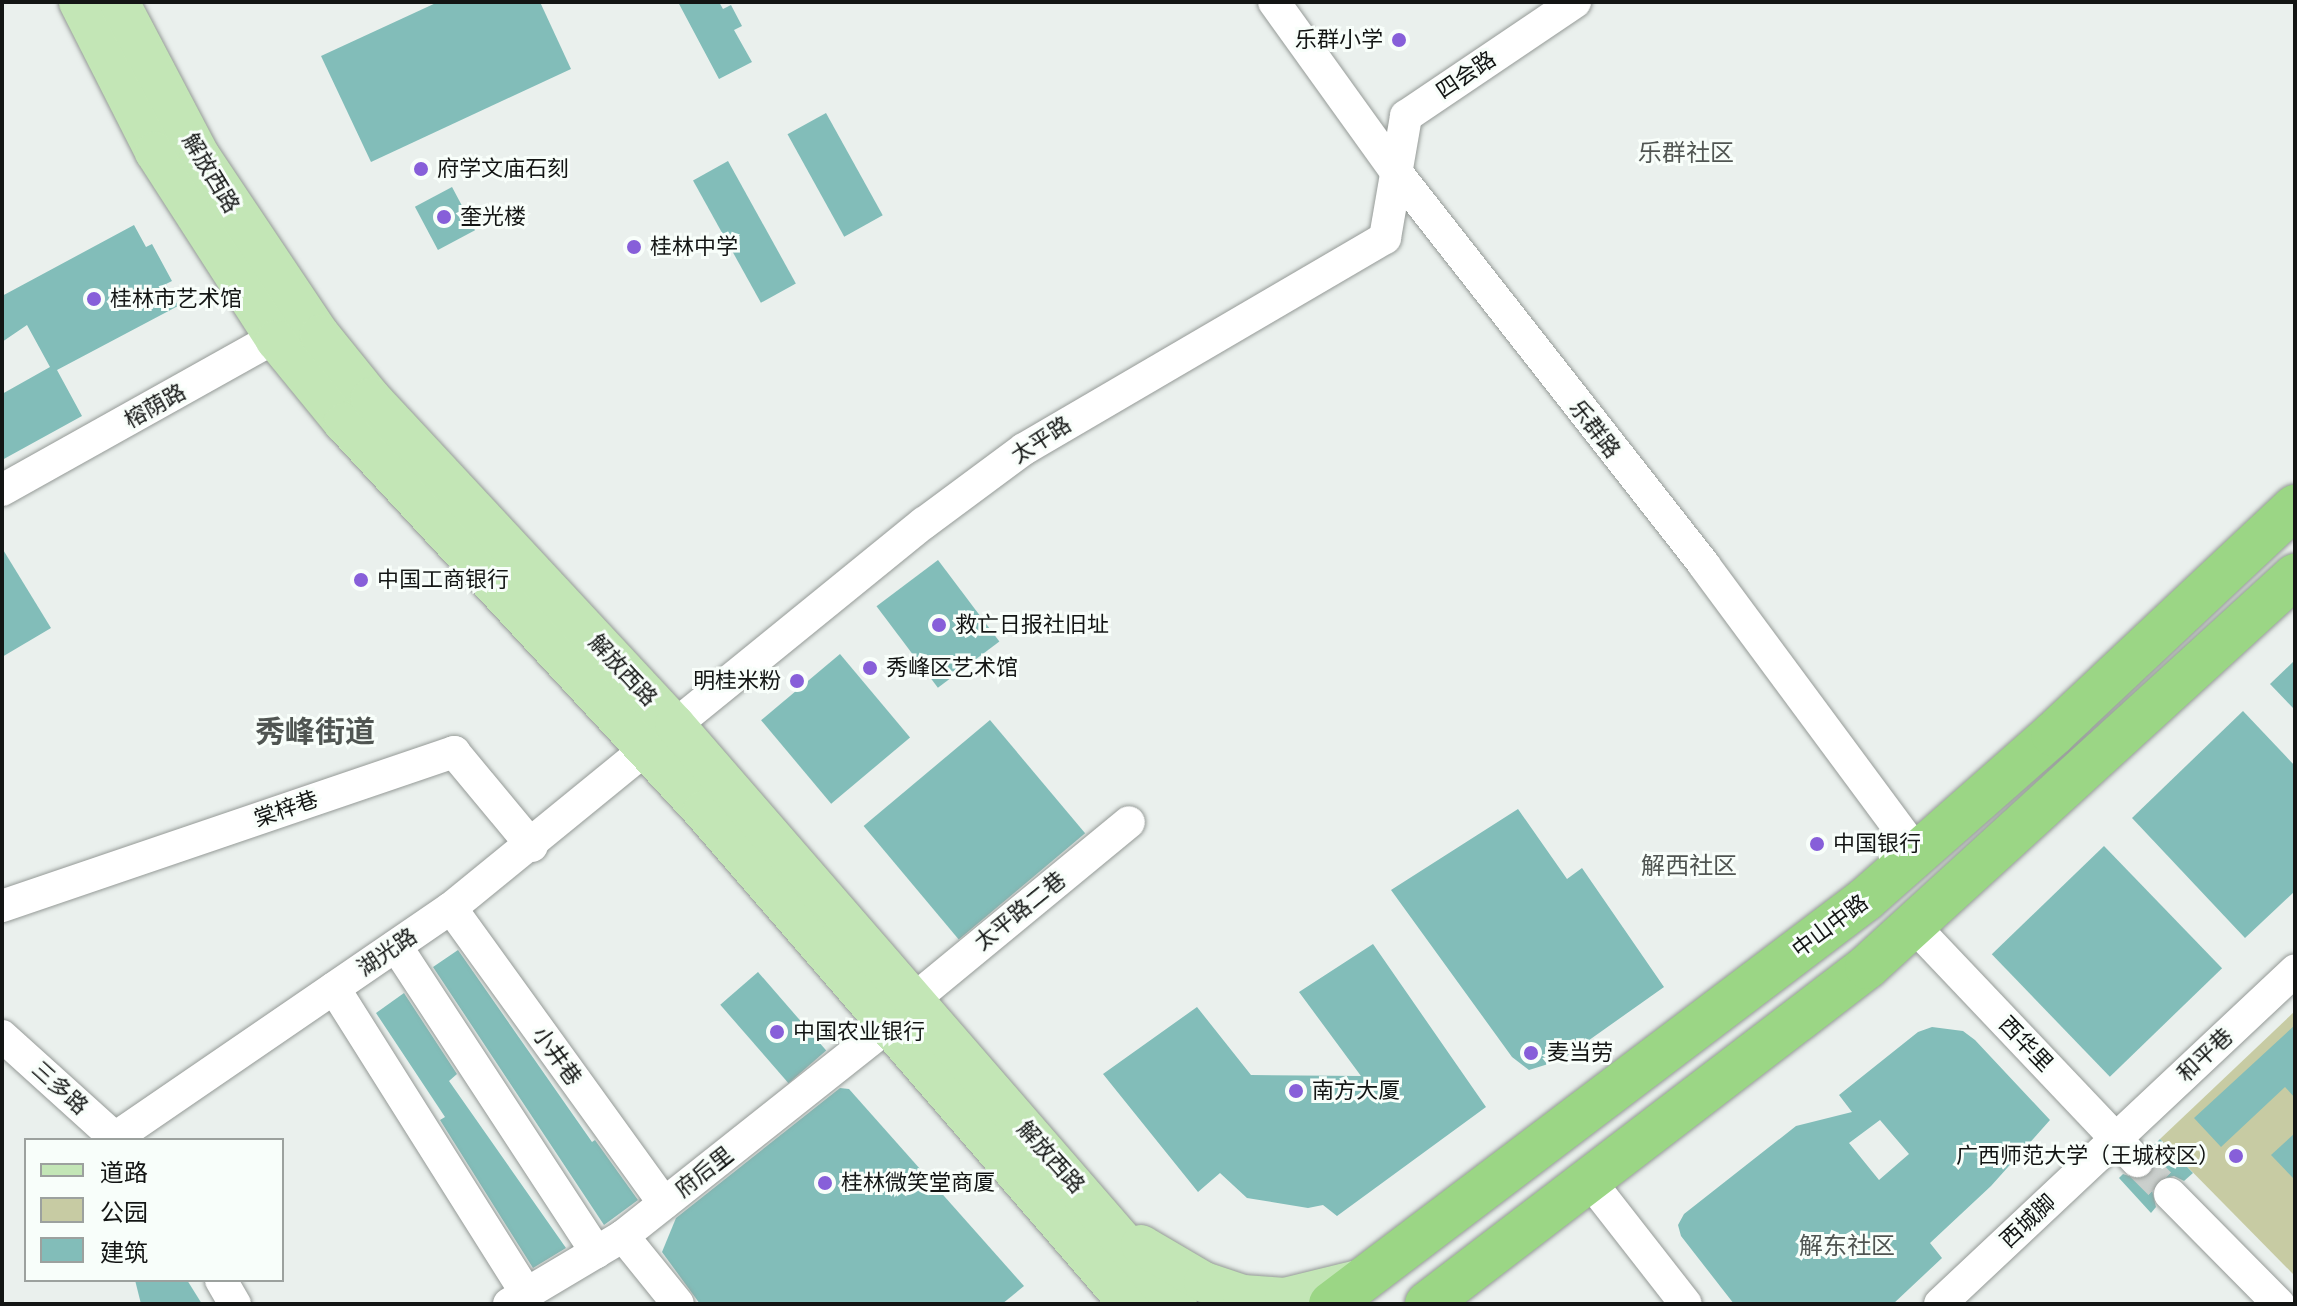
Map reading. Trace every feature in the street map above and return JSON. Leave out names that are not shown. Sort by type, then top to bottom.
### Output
[{"type":"highway","name":"中山中路","points":[[1331,1304],[1918,854],[2295,507]]},
{"type":"highway","points":[[1427,1304],[1915,927],[2295,576]]},
{"type":"main road","name":"解放西路","points":[[79,2],[155,152],[291,329]]},
{"type":"main road","name":"解放西路","points":[[119,2],[291,329],[344,423],[661,737],[1094,1233],[1177,1304]]},
{"type":"main road","points":[[1094,1233],[1243,1295],[1285,1298],[1366,1278]]},
{"type":"main road","points":[[1092,1304],[1094,1233]]},
{"type":"main road","points":[[1094,1233],[1129,1304]]},
{"type":"street","name":"乐群路","points":[[1274,2],[1397,173],[1704,565],[1918,854]]},
{"type":"street","name":"四会路","points":[[1397,173],[1406,116],[1575,2]]},
{"type":"street","name":"太平路","points":[[661,737],[924,523],[1024,449],[1385,238],[1397,173]]},
{"type":"street","name":"榕荫路","points":[[2,490],[291,329]]},
{"type":"street","name":"湖光路","points":[[117,1138],[451,908],[532,846],[661,737]]},
{"type":"street","name":"棠梓巷","points":[[2,906],[454,752],[532,846]]},
{"type":"street","name":"太平路二巷","points":[[900,1013],[1129,822]]},
{"type":"street","name":"小井巷","points":[[451,908],[664,1203]]},
{"type":"street","name":"西华里","points":[[1915,927],[2126,1150]]},
{"type":"street","points":[[396,946],[610,1244],[678,1304]]},
{"type":"street","name":"和平巷","points":[[2126,1150],[2295,971]]},
{"type":"street","points":[[334,988],[518,1299]]},
{"type":"street","name":"府后里","points":[[518,1299],[610,1244],[900,1013]]},
{"type":"street","name":"三多路","points":[[2,1036],[115,1138]]},
{"type":"street","name":"西城脚","points":[[1940,1304],[2126,1150]]},
{"type":"street","points":[[1589,1180],[1686,1304]]},
{"type":"street","points":[[2170,1194],[2279,1304]]},
{"type":"street","points":[[222,1282],[235,1304]]},
{"type":"green space","name":"广西师范大学（王城校区）","points":[[2295,1011],[2295,1276],[2160,1139]]},
{"type":"building","points":[[438,2],[540,2],[571,69],[371,162],[321,56]]},
{"type":"building","points":[[678,2],[719,2],[723,9],[731,5],[742,26],[734,30],[752,62],[719,79]]},
{"type":"building","points":[[826,113],[883,215],[844,237],[788,134]]},
{"type":"building","points":[[728,161],[796,283],[761,303],[693,180]]},
{"type":"building","name":"奎光楼","points":[[452,187],[475,230],[438,250],[415,207]]},
{"type":"building","name":"桂林市艺术馆","points":[[134,225],[146,247],[152,244],[172,281],[166,284],[178,306],[57,370],[82,416],[2,460],[2,394],[50,367],[27,325],[2,342],[2,296]]},
{"type":"building","points":[[2,548],[51,628],[2,657]]},
{"type":"building","name":"救亡日报社旧址","points":[[938,560],[999,641],[938,688],[877,606]]},
{"type":"building","points":[[840,654],[910,737],[831,804],[761,720]]},
{"type":"building","points":[[2295,660],[2295,710],[2270,684]]},
{"type":"building","points":[[2243,711],[2295,766],[2295,891],[2245,938],[2132,818]]},
{"type":"building","points":[[990,720],[1085,833],[959,939],[864,826]]},
{"type":"building","points":[[1518,809],[1567,879],[1582,868],[1664,987],[1561,1060],[1529,1070],[1512,1057],[1391,890]]},
{"type":"building","points":[[2104,846],[2222,968],[2110,1077],[1992,954]]},
{"type":"building","name":"南方大厦","points":[[1373,944],[1486,1107],[1337,1216],[1323,1205],[1308,1208],[1247,1198],[1220,1173],[1198,1192],[1103,1074],[1197,1007],[1251,1075],[1361,1076],[1299,992]]},
{"type":"building","points":[[458,950],[592,1142],[595,1140],[638,1200],[604,1225],[433,967]]},
{"type":"building","name":"中国农业银行","points":[[758,972],[826,1050],[788,1083],[720,1005]]},
{"type":"building","points":[[404,993],[457,1074],[449,1081],[566,1248],[533,1268],[440,1120],[445,1117],[376,1013]]},
{"type":"building","points":[[2295,1025],[2295,1098],[2285,1087],[2221,1147],[2194,1118]]},
{"type":"building","points":[[1932,1027],[1963,1031],[2050,1120],[1991,1186],[1930,1243],[1942,1258],[1893,1304],[1734,1304],[1681,1236],[1678,1225],[1684,1214],[1796,1126],[1852,1112],[1839,1095],[1918,1032]],"holes":[[[1880,1120],[1909,1154],[1879,1180],[1849,1143]]]},
{"type":"building","name":"桂林微笑堂商厦","points":[[840,1088],[849,1089],[1024,1286],[1002,1304],[700,1304],[662,1252],[676,1218]]},
{"type":"building","points":[[2295,1133],[2295,1180],[2271,1155]]},
{"type":"building","points":[[2160,1139],[2193,1173],[2184,1181],[2174,1176],[2157,1180],[2152,1190],[2156,1207],[2151,1213],[2119,1178],[2123,1174],[2141,1180],[2151,1174],[2156,1157],[2151,1148]]},
{"type":"building","points":[[136,1282],[188,1282],[202,1304],[141,1304]]},
{"type":"tunnel","points":[[2137,1161],[2170,1194]]},
{"type":"place","name":"乐群小学","points":[[1399,40]]},
{"type":"place","name":"府学文庙石刻","points":[[421,169]]},
{"type":"place","name":"奎光楼","points":[[444,217]]},
{"type":"place","name":"桂林中学","points":[[634,247]]},
{"type":"place","name":"桂林市艺术馆","points":[[94,299]]},
{"type":"place","name":"中国工商银行","points":[[361,580]]},
{"type":"place","name":"救亡日报社旧址","points":[[939,625]]},
{"type":"place","name":"秀峰区艺术馆","points":[[870,668]]},
{"type":"place","name":"明桂米粉","points":[[797,681]]},
{"type":"place","name":"中国银行","points":[[1817,844]]},
{"type":"place","name":"中国农业银行","points":[[777,1032]]},
{"type":"place","name":"麦当劳","points":[[1531,1053]]},
{"type":"place","name":"南方大厦","points":[[1296,1091]]},
{"type":"place","name":"广西师范大学（王城校区）","points":[[2236,1156]]},
{"type":"place","name":"桂林微笑堂商厦","points":[[825,1183]]},
{"type":"district","name":"乐群社区","points":[[1686,153]]},
{"type":"district","name":"秀峰街道","points":[[315,732]]},
{"type":"district","name":"解西社区","points":[[1689,866]]},
{"type":"district","name":"解东社区","points":[[1847,1246]]}]
